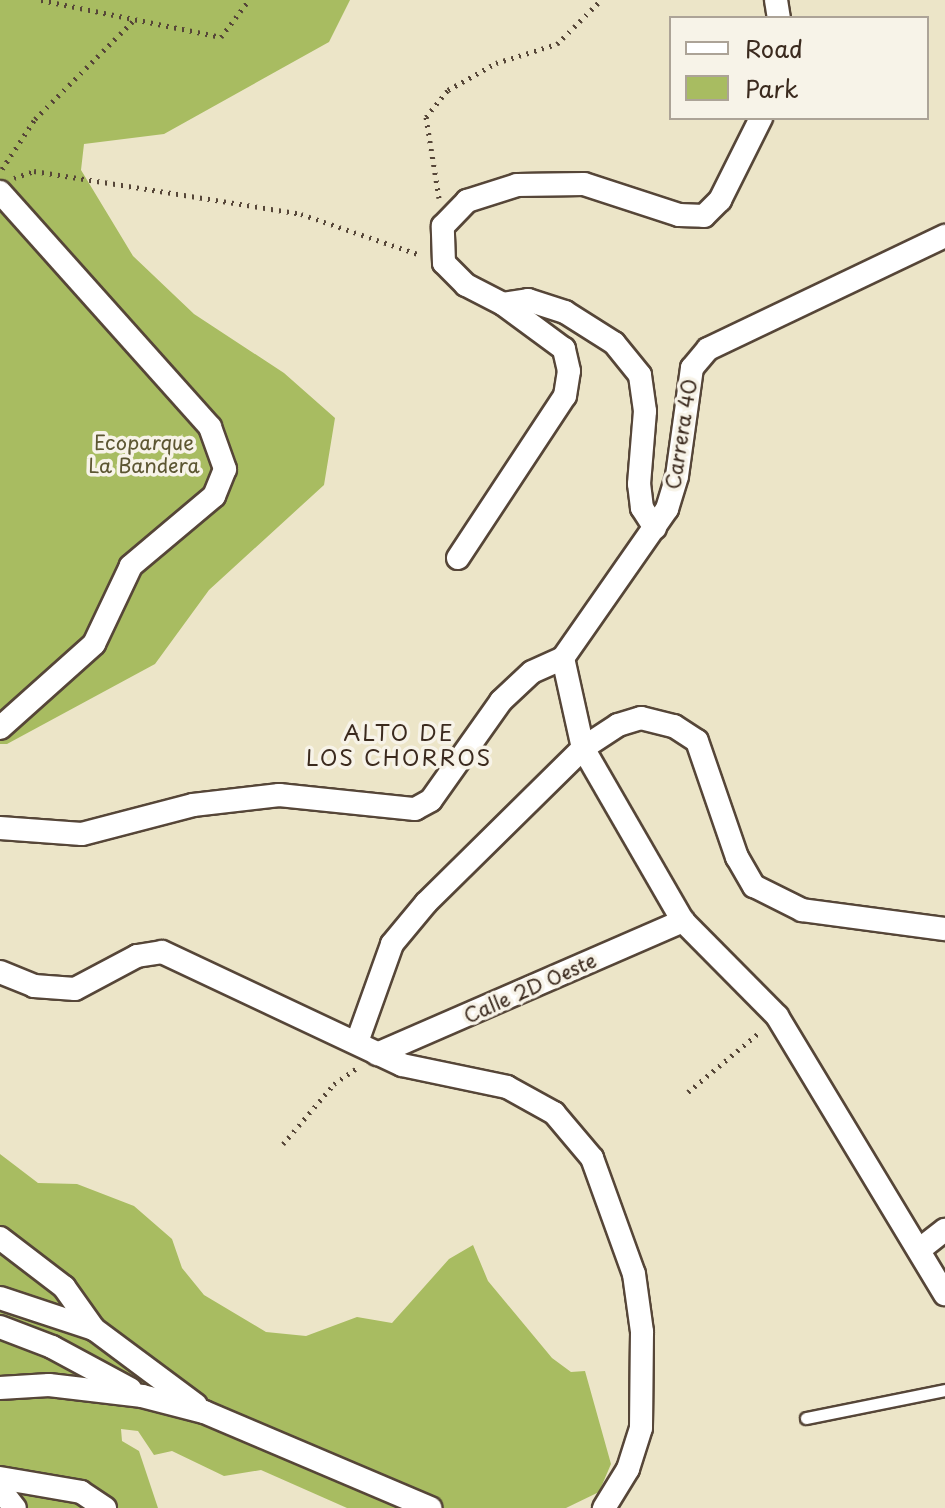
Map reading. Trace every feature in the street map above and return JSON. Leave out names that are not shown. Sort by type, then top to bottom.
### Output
[{"type":"street","points":[[458,558],[565,396],[569,371],[564,349],[503,304],[466,285],[444,263],[443,226],[467,201],[517,185],[584,184],[679,215],[704,216],[720,200],[760,120]]},
{"type":"street","points":[[0,192],[210,427],[225,469],[214,496],[131,566],[94,644],[0,728]]},
{"type":"street","name":"Carrera 4O","points":[[563,658],[667,509],[677,476],[692,368],[708,349],[945,236]]},
{"type":"street","points":[[503,304],[528,300],[565,312],[614,343],[640,375],[645,411],[639,484],[642,508],[655,528]]},
{"type":"street","points":[[0,828],[82,834],[193,805],[279,795],[415,809],[431,800],[501,701],[532,672],[563,658],[583,748],[683,921],[777,1016],[945,1294]]},
{"type":"street","points":[[357,1042],[392,944],[426,903],[583,748],[618,725],[641,718],[674,726],[697,741],[737,857],[754,886],[802,910],[945,929]]},
{"type":"street","name":"Calle 2D Oeste","points":[[377,1054],[683,921]]},
{"type":"street","points":[[0,972],[34,986],[75,989],[137,956],[162,952],[402,1065],[507,1087],[554,1113],[592,1158],[634,1274],[646,1376],[641,1428],[628,1469],[604,1508]]},
{"type":"street","points":[[919,1250],[945,1230]]},
{"type":"street","points":[[0,1238],[64,1287],[94,1329],[204,1412]]},
{"type":"street","points":[[0,1298],[94,1329]]},
{"type":"street","points":[[0,1327],[52,1347],[142,1396]]},
{"type":"street","points":[[0,1388],[49,1385],[142,1396],[204,1412],[430,1508]]},
{"type":"street","points":[[0,1478],[81,1492],[105,1508]]},
{"type":"street","points":[[0,1489],[15,1508]]},
{"type":"lane","points":[[806,1418],[945,1390]]},
{"type":"path","points":[[41,0],[221,37],[249,0]]},
{"type":"path","points":[[443,226],[426,117],[448,90],[496,63],[557,44],[601,0]]},
{"type":"path","points":[[0,173],[35,119],[133,21]]},
{"type":"path","points":[[0,183],[34,171],[301,214],[444,263]]},
{"type":"path","points":[[688,1092],[777,1016]]},
{"type":"path","points":[[283,1144],[334,1084],[377,1054]]},
{"type":"green space","name":"Ecoparque La Bandera","points":[[0,0],[350,0],[329,42],[164,134],[84,144],[81,170],[133,256],[194,314],[284,373],[335,418],[324,485],[209,590],[155,664],[7,744],[0,744]]},
{"type":"green space","points":[[0,1154],[38,1183],[77,1184],[134,1206],[172,1239],[182,1268],[204,1295],[266,1332],[306,1336],[357,1317],[392,1323],[449,1259],[473,1245],[488,1281],[552,1358],[571,1372],[585,1371],[611,1464],[599,1492],[566,1508],[347,1508],[261,1470],[224,1476],[172,1451],[154,1455],[138,1431],[121,1429],[122,1441],[139,1451],[158,1508],[0,1508]]},
{"type":"district","name":"ALTO DE LOS CHORROS","points":[[399,744]]}]
